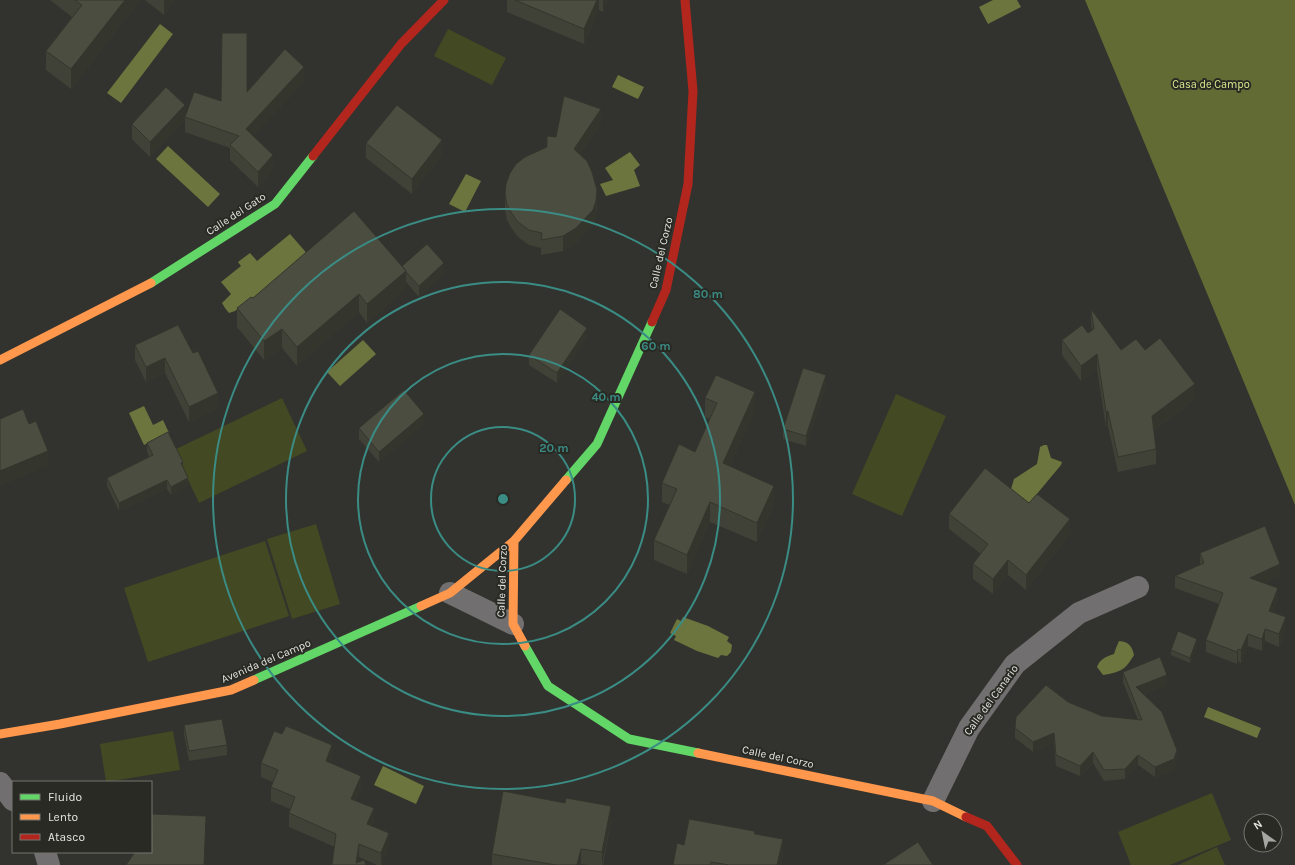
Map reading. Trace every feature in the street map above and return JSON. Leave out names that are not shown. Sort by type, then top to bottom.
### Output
[{"type":"street","name":"Calle del Gato","points":[[0,360],[158,280],[275,204],[400,44],[444,0]]},
{"type":"street","name":"Calle del Corzo","points":[[685,0],[692,91],[688,184],[666,290],[597,444],[514,541],[513,624],[548,686],[629,738],[933,801],[987,826],[1017,865]]},
{"type":"street","name":"Avenida del Campo","points":[[0,734],[60,724],[231,690],[450,593],[514,541]]},
{"type":"street","name":"Calle del Canario","points":[[933,801],[969,728],[1015,664],[1080,613],[1138,587]]},
{"type":"street","points":[[450,593],[513,624]]},
{"type":"street","points":[[0,783],[12,799]]},
{"type":"street","points":[[45,853],[49,865]]},
{"type":"shaded area","points":[[993,0],[1017,0],[1021,7],[988,24],[979,7]]},
{"type":"shaded area","points":[[160,24],[173,34],[121,103],[107,93]]},
{"type":"shaded area","points":[[448,29],[506,58],[492,85],[434,56]]},
{"type":"shaded area","points":[[618,75],[644,87],[638,99],[612,87]]},
{"type":"shaded area","points":[[168,146],[220,194],[208,207],[156,159]]},
{"type":"shaded area","points":[[630,152],[640,165],[634,170],[640,186],[606,196],[600,184],[613,180],[605,168]]},
{"type":"shaded area","points":[[466,174],[481,181],[465,212],[449,204]]},
{"type":"shaded area","points":[[290,234],[310,257],[245,311],[241,306],[235,311],[229,313],[222,303],[231,294],[221,282],[241,266],[238,262],[250,253],[257,261]]},
{"type":"shaded area","points":[[363,340],[376,354],[340,386],[327,372]]},
{"type":"shaded area","points":[[896,394],[946,416],[902,516],[852,494]]},
{"type":"shaded area","points":[[282,398],[307,451],[199,503],[174,450]]},
{"type":"shaded area","points":[[144,406],[153,425],[163,420],[169,433],[144,445],[129,413]]},
{"type":"shaded area","points":[[1047,445],[1051,458],[1062,462],[1026,507],[1011,489],[1014,479],[1037,464],[1040,447]]},
{"type":"shaded area","points":[[316,524],[340,604],[292,619],[267,539]]},
{"type":"shaded area","points":[[265,541],[289,616],[148,662],[124,588]]},
{"type":"shaded area","points":[[683,617],[708,626],[729,637],[727,641],[732,645],[731,652],[727,656],[721,655],[718,658],[697,651],[674,640],[676,636],[670,633],[677,619],[681,621]]},
{"type":"shaded area","points":[[1119,641],[1130,645],[1134,655],[1122,670],[1103,675],[1097,667],[1098,664],[1103,659],[1114,654]]},
{"type":"shaded area","points":[[1208,707],[1261,728],[1257,738],[1204,717]]},
{"type":"shaded area","points":[[173,731],[180,770],[106,781],[100,744]]},
{"type":"shaded area","points":[[383,766],[424,786],[416,804],[374,785]]},
{"type":"shaded area","points":[[1212,793],[1231,840],[1170,865],[1131,865],[1118,832]]},
{"type":"shaded area","points":[[1217,847],[1225,865],[1178,865]]},
{"type":"green space","name":"Casa de Campo","points":[[1085,0],[1295,0],[1295,505]]},
{"type":"building","points":[[75,0],[125,0],[71,69],[46,51],[82,5]]},
{"type":"building","points":[[515,0],[597,0],[584,29]]},
{"type":"building","points":[[222,33],[247,33],[247,92],[285,49],[304,67],[246,129],[273,155],[258,172],[230,145],[239,136],[185,117],[194,92],[221,101]]},
{"type":"building","points":[[166,87],[185,105],[150,142],[132,124]]},
{"type":"building","points":[[564,96],[601,109],[574,149],[587,161],[592,172],[597,190],[596,201],[593,210],[576,228],[563,236],[541,240],[542,233],[529,230],[518,222],[512,214],[507,205],[505,194],[506,184],[510,173],[516,164],[525,157],[547,147],[547,136],[556,137]]},
{"type":"building","points":[[397,105],[442,140],[412,179],[366,143]]},
{"type":"building","points":[[354,211],[406,271],[367,304],[359,294],[297,347],[282,329],[264,341],[237,308],[251,297],[253,298]]},
{"type":"building","points":[[427,244],[444,263],[419,286],[402,266]]},
{"type":"building","points":[[560,309],[587,328],[557,373],[529,355]]},
{"type":"building","points":[[1091,309],[1121,350],[1136,339],[1145,350],[1160,338],[1195,384],[1152,416],[1156,449],[1118,457],[1108,411],[1106,412],[1097,354],[1081,366],[1062,340],[1082,325],[1088,333],[1094,329]]},
{"type":"building","points":[[178,325],[193,353],[198,351],[218,393],[189,407],[165,358],[146,367],[135,345]]},
{"type":"building","points":[[803,368],[826,375],[806,436],[783,429]]},
{"type":"building","points":[[716,375],[755,392],[723,463],[774,486],[757,523],[710,502],[687,555],[654,540],[677,489],[662,483],[679,444],[695,452],[717,403],[705,398]]},
{"type":"building","points":[[404,390],[424,414],[379,452],[359,428]]},
{"type":"building","points":[[23,409],[29,424],[36,421],[48,451],[0,471],[0,419]]},
{"type":"building","points":[[168,432],[183,462],[181,463],[188,478],[171,487],[167,480],[119,503],[107,478],[153,455],[147,443]]},
{"type":"building","points":[[985,468],[1029,503],[1037,494],[1070,519],[1026,575],[1008,560],[993,579],[973,564],[988,544],[949,514]]},
{"type":"building","points":[[1265,526],[1280,564],[1250,578],[1278,588],[1269,611],[1286,617],[1279,634],[1265,629],[1262,639],[1248,634],[1241,650],[1238,649],[1237,652],[1206,640],[1223,593],[1175,576],[1204,563],[1200,553]]},
{"type":"building","points":[[1178,631],[1197,639],[1190,658],[1171,650]]},
{"type":"building","points":[[1160,657],[1167,675],[1136,687],[1162,712],[1177,750],[1174,759],[1155,767],[1138,755],[1125,769],[1104,770],[1093,752],[1080,766],[1056,755],[1054,733],[1033,742],[1015,728],[1016,717],[1046,685],[1068,702],[1102,716],[1142,720],[1123,672]]},
{"type":"building","points":[[222,719],[227,745],[189,751],[184,725]]},
{"type":"building","points":[[286,726],[332,745],[326,761],[361,776],[351,799],[374,808],[367,824],[389,833],[381,853],[359,844],[356,863],[364,860],[366,865],[332,865],[336,834],[289,813],[295,797],[271,787],[278,770],[261,763],[274,731],[282,734]]},
{"type":"building","points":[[503,791],[565,803],[566,798],[611,806],[602,852],[581,849],[577,865],[556,865],[492,854]]},
{"type":"building","points":[[152,814],[206,816],[204,865],[126,865],[134,853],[152,853]]},
{"type":"building","points":[[689,819],[754,831],[755,834],[783,839],[777,865],[729,865],[711,862],[711,865],[673,865],[677,843],[684,845]]},
{"type":"building","points":[[918,842],[933,865],[883,865]]},
{"type":"traffic: fast","points":[[151,283],[275,204],[313,156]]},
{"type":"traffic: fast","points":[[566,480],[597,444],[652,322]]},
{"type":"traffic: fast","points":[[254,680],[421,606]]},
{"type":"traffic: fast","points":[[525,646],[548,686],[629,739],[698,753]]},
{"type":"traffic: slow","points":[[0,360],[151,283]]},
{"type":"traffic: slow","points":[[525,646],[513,624],[514,541],[566,480]]},
{"type":"traffic: slow","points":[[421,606],[450,593],[514,541]]},
{"type":"traffic: slow","points":[[0,734],[60,724],[231,690],[254,680]]},
{"type":"traffic: slow","points":[[698,753],[933,801],[966,817]]},
{"type":"traffic: jam","points":[[313,156],[401,44],[444,0]]},
{"type":"traffic: jam","points":[[652,322],[666,290],[688,184],[693,91],[685,0]]},
{"type":"traffic: jam","points":[[966,817],[987,826],[1017,865]]}]
